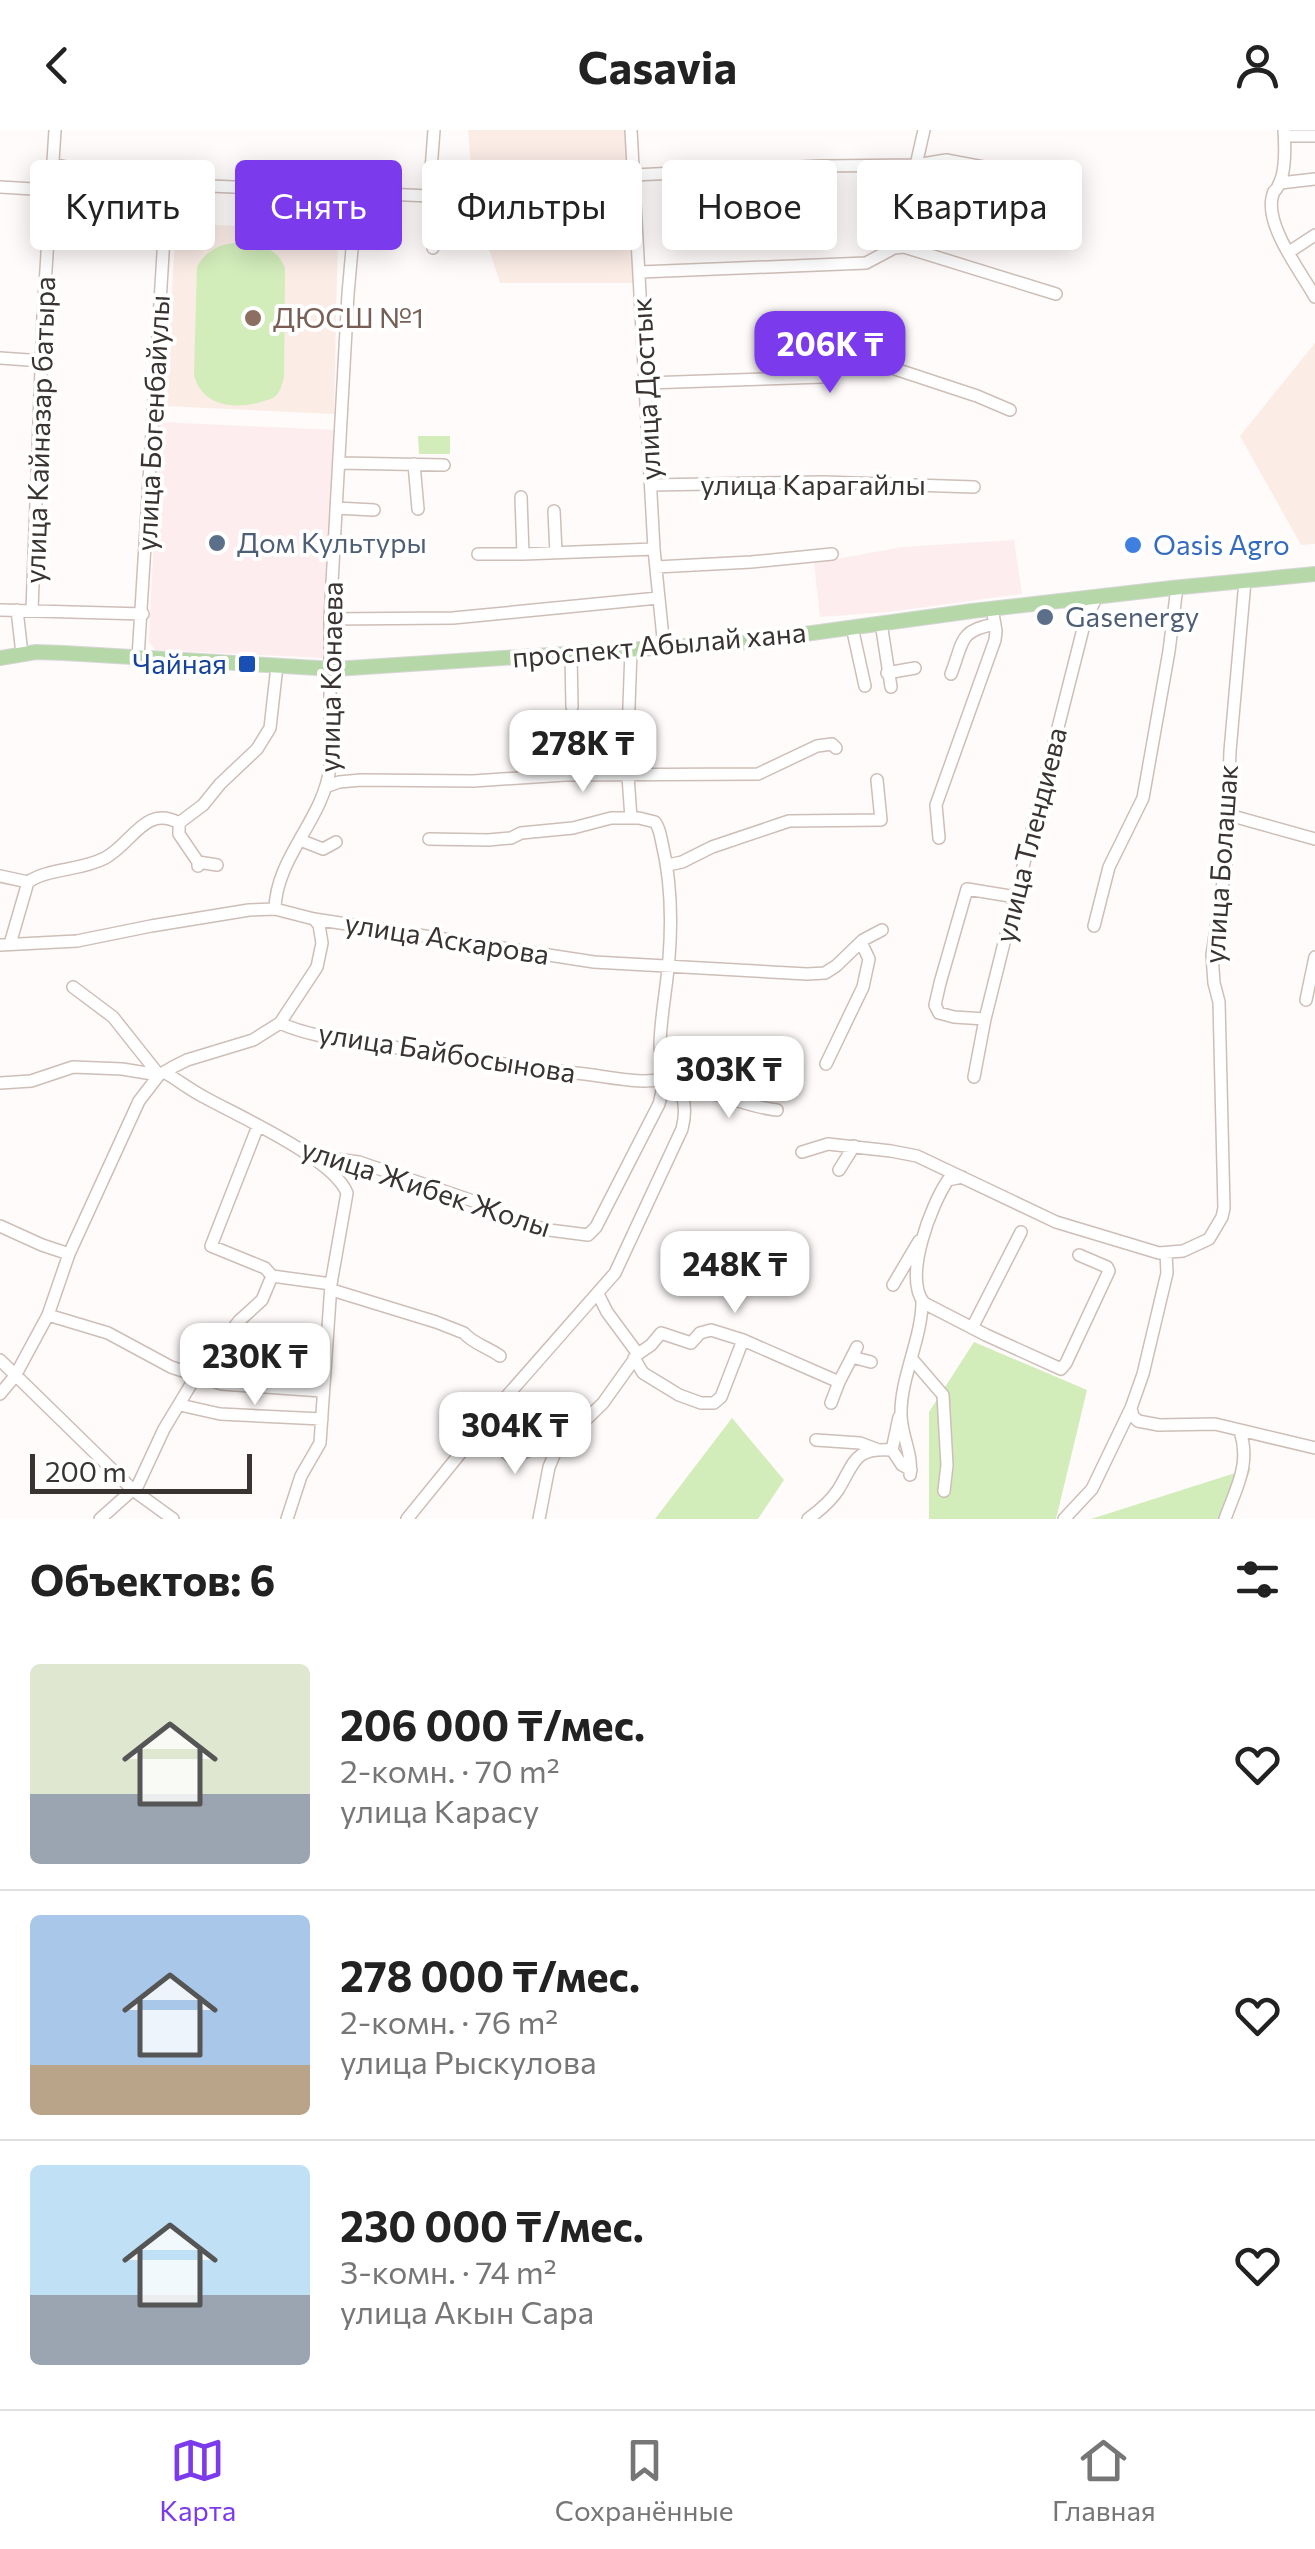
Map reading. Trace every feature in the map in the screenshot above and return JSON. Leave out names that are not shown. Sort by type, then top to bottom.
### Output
[{"type":"main road","name":"проспект Абылай хана","points":[[0,658],[36,652],[329,669],[571,654],[747,642],[881,624],[994,616],[1097,596],[1315,574]]},
{"type":"street","name":"улица Кайназар батыра","points":[[52,160],[55,130]]},
{"type":"street","points":[[432,160],[434,130]]},
{"type":"street","name":"улица Достык","points":[[631,130],[633,160]]},
{"type":"street","points":[[917,160],[924,130]]},
{"type":"street","points":[[1315,136],[1284,133],[1280,183],[1271,201],[1272,216],[1315,297]]},
{"type":"street","points":[[642,176],[857,166]]},
{"type":"street","points":[[1280,183],[1315,179]]},
{"type":"street","points":[[0,187],[30,189]]},
{"type":"street","points":[[1289,252],[1315,235]]},
{"type":"street","points":[[640,272],[866,263],[904,247],[1056,294]]},
{"type":"street","name":"улица Кайназар батыра","points":[[32,610],[48,250]]},
{"type":"street","name":"улица Богенбайулы","points":[[138,658],[163,250]]},
{"type":"street","name":"улица Конаева","points":[[275,909],[280,882],[328,786],[330,619],[352,250]]},
{"type":"street","name":"улица Достык","points":[[639,250],[654,549],[664,648]]},
{"type":"street","points":[[0,358],[43,361]]},
{"type":"street","points":[[647,383],[822,377],[847,364],[874,362],[1010,410]]},
{"type":"street","points":[[340,463],[444,465]]},
{"type":"street","points":[[414,464],[418,510]]},
{"type":"street","name":"улица Карагайлы","points":[[651,486],[823,482],[974,487]]},
{"type":"street","points":[[521,497],[523,554]]},
{"type":"street","points":[[336,508],[374,510]]},
{"type":"street","points":[[554,511],[556,553]]},
{"type":"street","points":[[478,554],[654,549]]},
{"type":"street","points":[[656,567],[832,554]]},
{"type":"street","name":"улица Болашак","points":[[1166,1253],[1183,1252],[1209,1239],[1224,1208],[1219,1002],[1212,956],[1226,862],[1230,751],[1245,580]]},
{"type":"street","points":[[1094,926],[1109,867],[1143,798],[1177,587]]},
{"type":"street","name":"улица Тлендиева","points":[[974,1077],[985,1019],[1086,621],[1097,596]]},
{"type":"street","points":[[330,619],[453,618],[658,598]]},
{"type":"street","points":[[0,610],[142,614]]},
{"type":"street","points":[[18,610],[22,654]]},
{"type":"street","points":[[939,838],[936,806],[995,640],[994,616],[966,634],[951,674]]},
{"type":"street","points":[[881,624],[887,682],[915,668]]},
{"type":"street","points":[[852,628],[865,686]]},
{"type":"street","points":[[631,650],[631,818]]},
{"type":"street","points":[[571,654],[572,707]]},
{"type":"street","points":[[179,823],[257,749],[270,728],[277,666]]},
{"type":"street","points":[[328,786],[361,780],[758,774],[817,746],[832,744],[836,748]]},
{"type":"street","points":[[668,865],[789,821],[880,820],[877,780]]},
{"type":"street","points":[[1229,816],[1315,839]]},
{"type":"street","points":[[0,876],[28,882],[50,873],[84,867],[107,857],[156,818],[179,823]]},
{"type":"street","points":[[407,1519],[615,1272],[682,1129],[684,1114],[682,1091],[669,1074],[660,1050],[668,968],[668,865],[655,822],[631,818],[599,820],[572,828],[488,840],[429,838]]},
{"type":"street","points":[[179,823],[179,834],[198,864],[216,865]]},
{"type":"street","points":[[300,840],[323,849],[336,842]]},
{"type":"street","points":[[5,944],[28,882]]},
{"type":"street","points":[[985,1019],[939,1013],[935,1005],[940,983],[967,890],[1016,896]]},
{"type":"street","name":"улица Аскарова","points":[[5,944],[77,942],[229,912],[275,909],[314,919],[541,955],[668,968],[807,974],[826,972],[860,942],[882,930]]},
{"type":"street","points":[[0,1394],[15,1376],[48,1315],[70,1254],[140,1101],[161,1074],[187,1060],[253,1040],[280,1023],[317,967],[322,943],[314,919]]},
{"type":"street","points":[[826,1064],[864,987],[870,959],[860,942]]},
{"type":"street","points":[[1306,1000],[1315,957]]},
{"type":"street","points":[[73,987],[113,1017],[161,1074]]},
{"type":"street","name":"улица Байбосынова","points":[[280,1023],[329,1036],[455,1058],[621,1078],[669,1074]]},
{"type":"street","name":"улица Жибек Жолы","points":[[0,1084],[31,1081],[73,1066],[161,1074],[309,1156],[358,1162],[479,1203],[526,1224],[588,1235],[596,1227],[659,1104],[669,1074]]},
{"type":"street","points":[[682,1091],[709,1092],[776,1110]]},
{"type":"street","points":[[258,1126],[212,1246],[265,1268],[272,1276],[332,1287],[450,1328],[500,1356]]},
{"type":"street","points":[[802,1152],[828,1144],[917,1156],[1056,1222],[1130,1246],[1166,1253],[1167,1274],[1131,1408],[1092,1489],[1064,1519]]},
{"type":"street","points":[[840,1170],[854,1146]]},
{"type":"street","points":[[287,1519],[301,1476],[320,1443],[332,1287],[346,1192],[344,1184],[309,1156]]},
{"type":"street","points":[[893,1285],[925,1229],[940,1192],[948,1180],[962,1176]]},
{"type":"street","points":[[0,1226],[70,1254]]},
{"type":"street","points":[[900,1414],[912,1460],[911,1473],[892,1450],[920,1323],[922,1302],[916,1286],[925,1229]]},
{"type":"street","points":[[972,1328],[1021,1232]]},
{"type":"street","points":[[922,1302],[1061,1370],[1109,1270],[1079,1255]]},
{"type":"street","points":[[100,1519],[133,1490],[196,1376],[262,1300],[272,1276]]},
{"type":"street","points":[[598,1294],[642,1372],[700,1403],[714,1403],[721,1397],[743,1340]]},
{"type":"street","points":[[48,1315],[108,1333],[170,1367],[196,1376],[234,1386],[322,1390]]},
{"type":"street","points":[[539,1519],[557,1448],[604,1402],[636,1356],[664,1333],[691,1343],[700,1332],[711,1330],[839,1382]]},
{"type":"street","points":[[831,1404],[855,1352],[870,1362]]},
{"type":"street","points":[[912,1359],[943,1395],[948,1465],[944,1491]]},
{"type":"street","points":[[0,1360],[133,1490],[173,1519]]},
{"type":"street","points":[[180,1405],[220,1414],[322,1419]]},
{"type":"street","points":[[1131,1408],[1138,1421],[1159,1426],[1216,1424],[1315,1448]]},
{"type":"street","points":[[480,1430],[511,1457],[568,1436]]},
{"type":"street","points":[[1225,1519],[1244,1462],[1246,1446],[1240,1431]]},
{"type":"street","points":[[816,1440],[860,1443],[876,1450]]},
{"type":"street","points":[[808,1519],[829,1502],[861,1454],[892,1450]]},
{"type":"shaded area","points":[[468,130],[628,130],[630,160],[470,160]]},
{"type":"shaded area","name":"ДЮСШ №1","points":[[215,225],[235,226],[235,250],[338,250],[334,414],[165,406],[174,250],[215,250]]},
{"type":"shaded area","points":[[489,250],[637,250],[639,283],[500,283]]},
{"type":"shaded area","points":[[1315,343],[1315,544],[1301,545],[1240,436]]},
{"type":"shaded area","points":[[159,422],[335,430],[324,658],[155,650],[149,642]]},
{"type":"shaded area","points":[[1014,540],[1022,594],[820,617],[814,563],[903,547]]},
{"type":"green space","points":[[232,243],[235,250],[271,250],[285,268],[284,377],[273,398],[253,404],[232,405],[212,400],[198,386],[194,375],[197,267],[207,254]]},
{"type":"green space","points":[[418,436],[450,436],[450,454],[419,454]]},
{"type":"green space","points":[[974,1342],[1087,1390],[1056,1519],[929,1519],[929,1412]]},
{"type":"green space","points":[[732,1418],[784,1480],[758,1519],[655,1519]]},
{"type":"green space","points":[[1251,1468],[1232,1519],[1091,1519]]},
{"type":"place","name":"ДЮСШ №1","points":[[253,318]]},
{"type":"place","name":"Дом Культуры","points":[[217,543]]},
{"type":"place","name":"Oasis Agro","points":[[1133,545]]},
{"type":"place","name":"Gasenergy","points":[[1045,617]]},
{"type":"place","name":"Чайная","points":[[247,664]]}]
